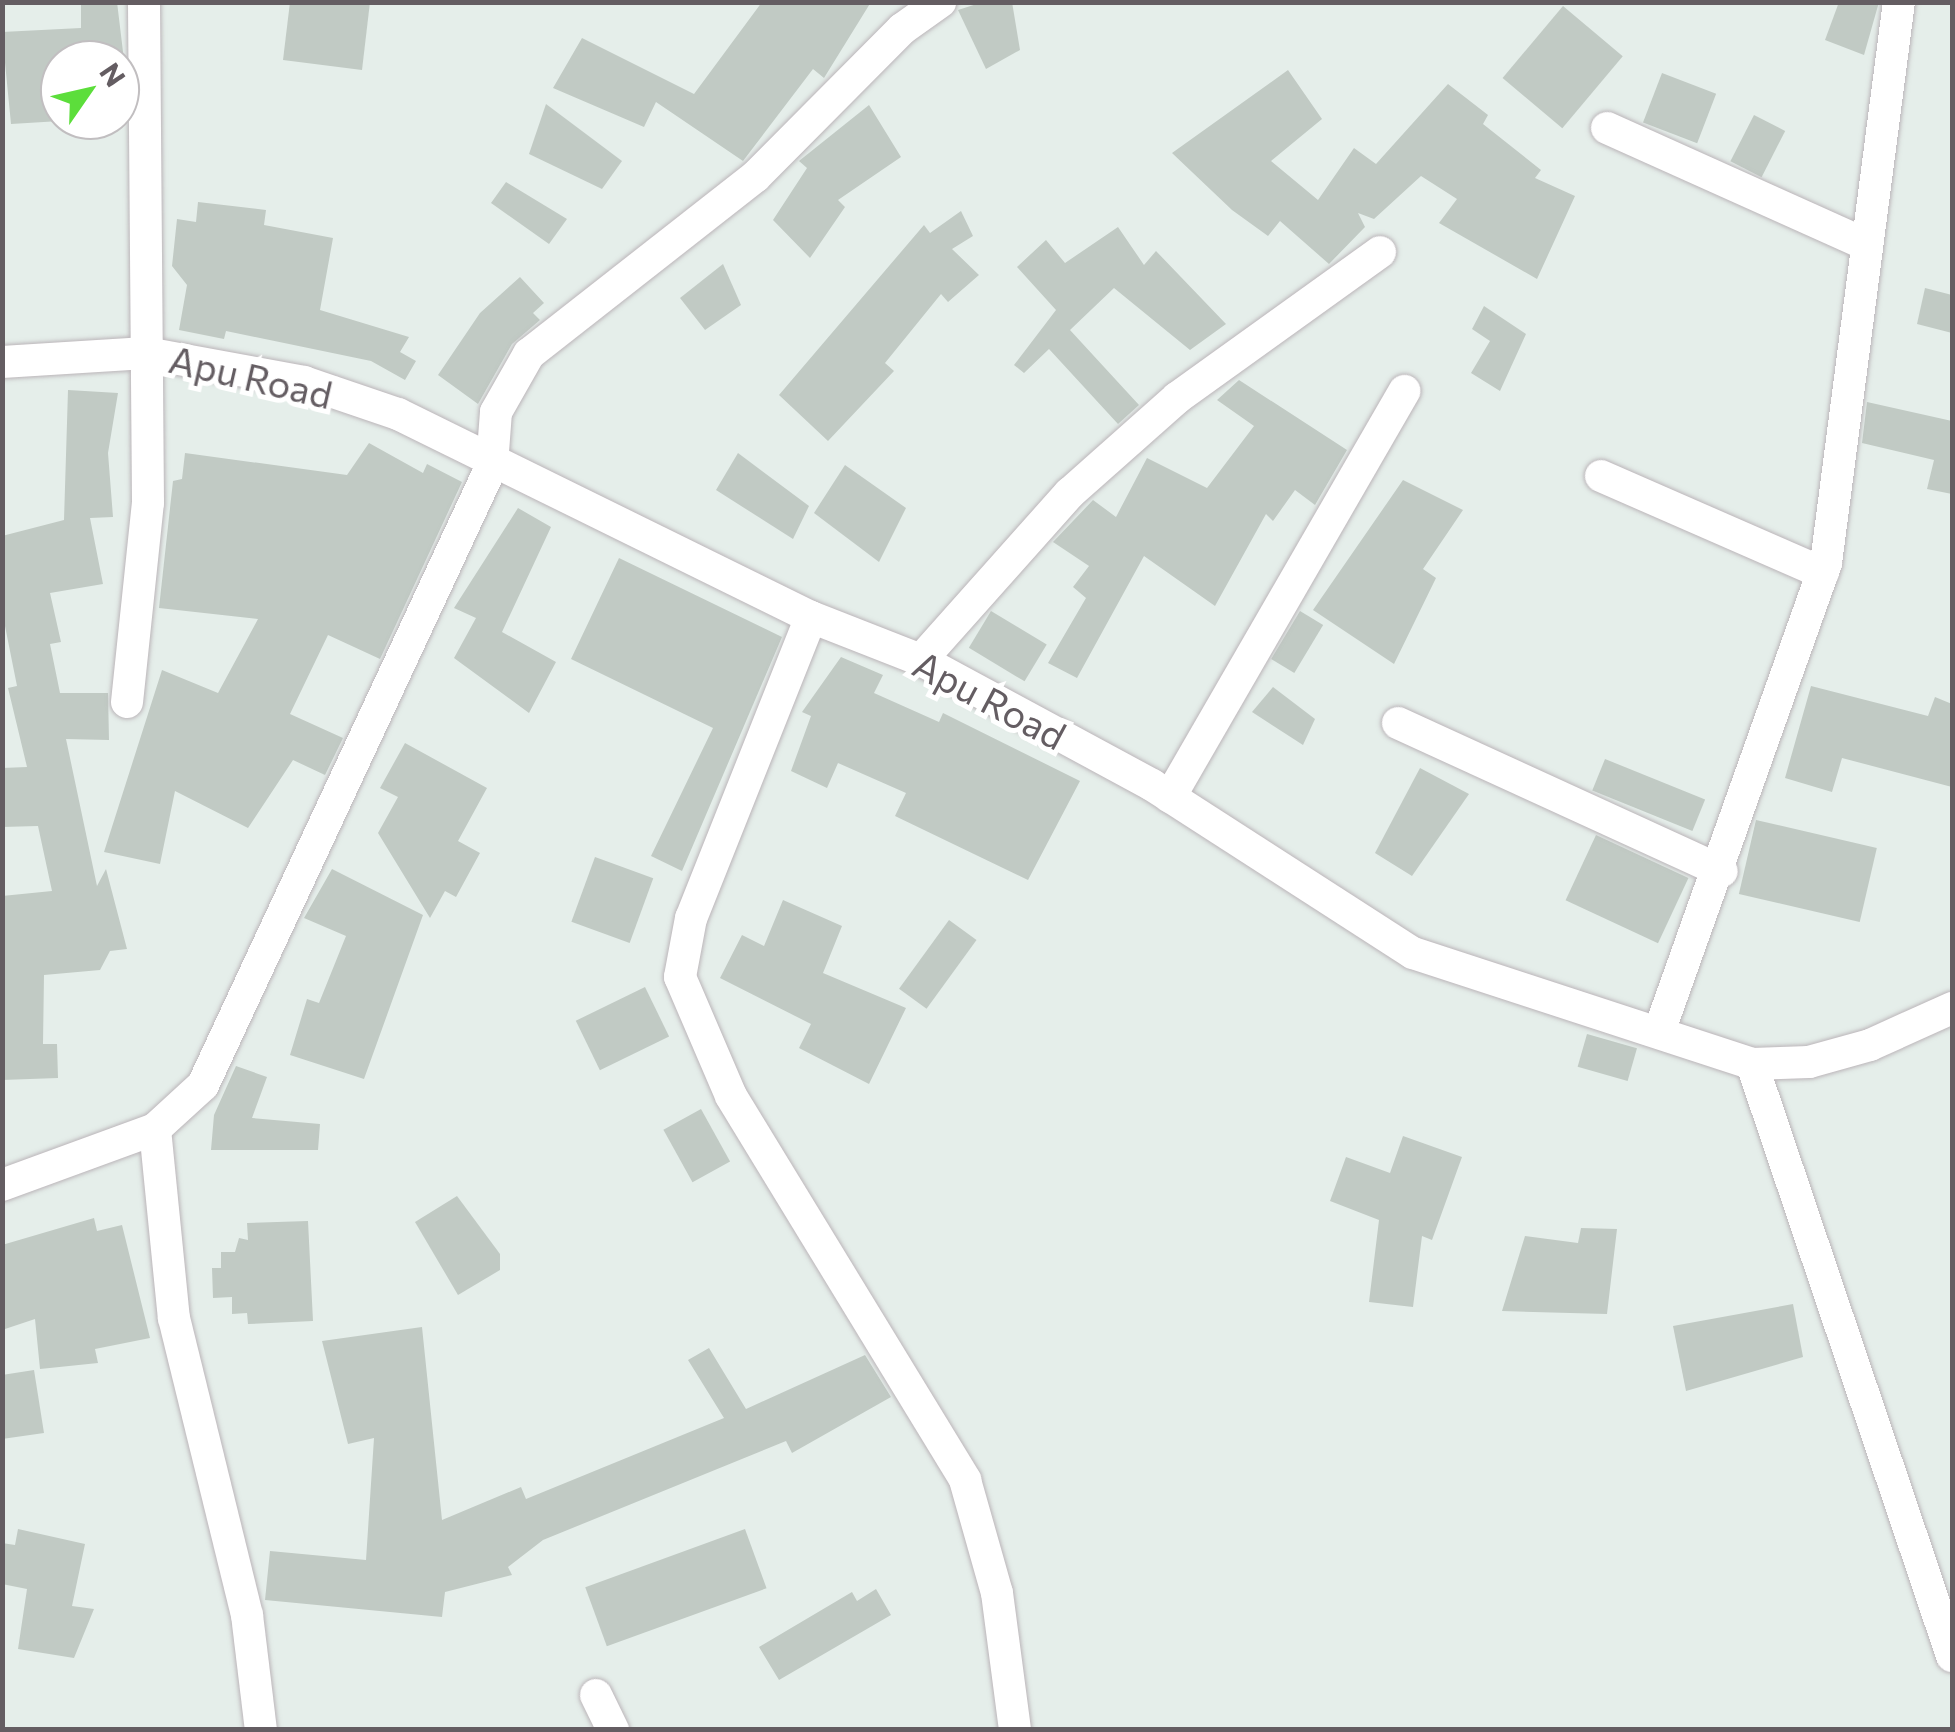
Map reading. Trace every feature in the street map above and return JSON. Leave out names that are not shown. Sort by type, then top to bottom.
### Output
[{"type":"street","points":[[127,702],[148,504],[144,2]]},
{"type":"street","points":[[2,1185],[156,1129],[204,1086],[237,1030],[492,465],[496,412],[529,354],[754,177],[902,29],[940,2]]},
{"type":"street","points":[[1659,1032],[1722,871],[1823,573],[1843,460],[1861,242],[1898,2]]},
{"type":"street","points":[[1607,128],[1861,242]]},
{"type":"street","points":[[921,660],[1070,493],[1150,422],[1380,252]]},
{"type":"street","name":"Apu Road","points":[[2,362],[146,352],[304,382],[398,414],[492,465],[811,617],[921,660],[1170,797],[1413,953],[1752,1064],[1854,1050],[1952,1008]]},
{"type":"street","points":[[1170,797],[1404,392]]},
{"type":"street","points":[[1602,476],[1823,573]]},
{"type":"street","points":[[811,617],[690,918],[680,978],[731,1096],[965,1480],[998,1593],[1015,1730]]},
{"type":"street","points":[[1398,723],[1722,871]]},
{"type":"street","points":[[1752,1064],[1952,1656]]},
{"type":"street","points":[[156,1129],[174,1318],[246,1615],[261,1730]]},
{"type":"street","points":[[596,1695],[613,1730]]},
{"type":"building","points":[[81,2],[117,2],[122,40],[40,40],[40,122],[11,124],[2,32],[81,28]]},
{"type":"building","points":[[290,2],[370,2],[362,70],[283,60]]},
{"type":"building","points":[[762,2],[871,2],[824,78],[813,69],[743,161],[656,102],[644,127],[553,88],[582,38],[694,94]]},
{"type":"building","points":[[983,2],[1012,2],[1020,50],[986,69],[958,10]]},
{"type":"building","points":[[1839,2],[1879,2],[1864,55],[1825,40]]},
{"type":"building","points":[[1563,6],[1623,56],[1562,128],[1503,78]]},
{"type":"building","points":[[1288,70],[1322,119],[1271,161],[1318,200],[1354,148],[1376,164],[1448,84],[1488,115],[1483,124],[1541,170],[1535,178],[1575,196],[1537,279],[1439,223],[1457,199],[1421,176],[1374,219],[1358,213],[1365,227],[1329,264],[1280,221],[1268,236],[1232,210],[1172,153]]},
{"type":"building","points":[[1662,73],[1716,94],[1697,143],[1643,122]]},
{"type":"building","points":[[546,104],[622,161],[602,189],[529,154]]},
{"type":"building","points":[[869,105],[901,157],[838,200],[845,207],[810,258],[773,220],[807,168],[799,161]]},
{"type":"building","points":[[1754,115],[1785,131],[1762,177],[1730,161]]},
{"type":"building","points":[[506,182],[567,219],[549,244],[491,203]]},
{"type":"building","points":[[198,202],[266,210],[264,225],[333,238],[320,310],[409,337],[400,352],[416,361],[405,380],[371,361],[226,331],[224,339],[179,330],[187,285],[172,266],[177,219],[196,222]]},
{"type":"building","points":[[961,211],[973,236],[952,249],[979,275],[948,302],[941,294],[885,363],[894,371],[828,441],[779,395],[924,225],[930,233]]},
{"type":"building","points":[[1118,227],[1144,265],[1156,251],[1226,324],[1190,350],[1114,288],[1070,330],[1139,405],[1118,424],[1049,349],[1024,373],[1014,365],[1056,310],[1017,267],[1046,240],[1065,263]]},
{"type":"building","points":[[723,264],[741,305],[705,330],[680,298]]},
{"type":"building","points":[[520,277],[544,303],[533,313],[540,320],[512,344],[478,404],[438,375],[480,313]]},
{"type":"building","points":[[1925,288],[1952,295],[1952,333],[1917,324]]},
{"type":"building","points":[[1484,306],[1526,334],[1500,391],[1471,373],[1490,341],[1472,329]]},
{"type":"building","points":[[1239,380],[1347,450],[1315,505],[1295,490],[1273,521],[1266,514],[1215,606],[1144,556],[1077,678],[1048,663],[1086,598],[1073,587],[1089,566],[1053,542],[1093,500],[1116,517],[1147,458],[1207,488],[1254,426],[1217,400]]},
{"type":"building","points":[[68,390],[118,393],[108,453],[113,517],[90,518],[103,584],[50,593],[61,642],[50,644],[60,693],[108,693],[109,740],[66,739],[97,886],[106,869],[127,949],[110,951],[100,970],[44,975],[43,1044],[57,1044],[58,1078],[2,1080],[2,896],[52,891],[38,826],[2,827],[2,768],[27,767],[8,688],[17,686],[2,611],[2,536],[64,520]]},
{"type":"building","points":[[1867,402],[1952,421],[1952,494],[1927,489],[1934,460],[1862,443]]},
{"type":"building","points":[[369,443],[423,473],[427,464],[462,482],[380,659],[328,635],[290,714],[343,738],[325,775],[293,760],[248,828],[175,791],[160,864],[104,852],[162,670],[218,693],[258,619],[159,608],[173,481],[182,479],[185,453],[347,475]]},
{"type":"building","points":[[738,453],[809,506],[793,539],[716,490]]},
{"type":"building","points":[[845,465],[906,508],[879,562],[814,513]]},
{"type":"building","points":[[1403,480],[1463,510],[1423,569],[1436,578],[1394,664],[1313,610]]},
{"type":"building","points":[[518,508],[551,527],[502,632],[556,662],[529,713],[454,658],[476,618],[454,608]]},
{"type":"building","points":[[619,558],[782,637],[682,871],[651,856],[713,728],[571,659]]},
{"type":"building","points":[[991,611],[1047,644],[1025,681],[969,648]]},
{"type":"building","points":[[1300,611],[1323,625],[1294,673],[1271,659]]},
{"type":"building","points":[[841,657],[883,675],[874,693],[939,722],[943,713],[1080,781],[1028,880],[895,816],[906,793],[838,763],[827,788],[791,771],[811,716],[802,712]]},
{"type":"building","points":[[1811,686],[1928,716],[1935,697],[1952,704],[1952,787],[1842,758],[1832,792],[1785,778]]},
{"type":"building","points":[[1273,687],[1315,719],[1303,745],[1252,712]]},
{"type":"building","points":[[405,743],[487,788],[458,841],[480,853],[456,897],[445,891],[430,918],[378,833],[398,797],[380,788]]},
{"type":"building","points":[[1605,759],[1705,799],[1692,831],[1592,791]]},
{"type":"building","points":[[1420,768],[1469,794],[1412,876],[1375,853]]},
{"type":"building","points":[[1756,820],[1877,848],[1860,922],[1739,894]]},
{"type":"building","points":[[1596,835],[1688,878],[1658,943],[1566,900]]},
{"type":"building","points":[[595,857],[653,878],[630,943],[571,922]]},
{"type":"building","points":[[332,869],[423,915],[364,1079],[290,1055],[307,999],[319,1003],[346,936],[304,918]]},
{"type":"building","points":[[783,900],[842,926],[823,973],[906,1008],[869,1084],[799,1048],[811,1024],[720,978],[742,935],[764,946]]},
{"type":"building","points":[[949,920],[977,940],[927,1009],[899,989]]},
{"type":"building","points":[[645,987],[669,1036],[600,1070],[576,1021]]},
{"type":"building","points":[[1587,1034],[1637,1048],[1628,1081],[1578,1067]]},
{"type":"building","points":[[236,1066],[267,1077],[252,1118],[320,1124],[318,1150],[211,1150],[214,1115]]},
{"type":"building","points":[[701,1109],[730,1161],[692,1182],[663,1130]]},
{"type":"building","points":[[1403,1136],[1462,1157],[1432,1240],[1422,1236],[1413,1307],[1369,1302],[1379,1220],[1330,1201],[1346,1157],[1390,1173]]},
{"type":"building","points":[[457,1196],[500,1254],[500,1270],[458,1295],[415,1222]]},
{"type":"building","points":[[94,1218],[97,1231],[122,1225],[150,1338],[95,1349],[98,1363],[40,1369],[35,1319],[2,1330],[2,1245]]},
{"type":"building","points":[[308,1221],[313,1321],[248,1324],[247,1313],[232,1314],[232,1297],[213,1298],[212,1268],[221,1268],[221,1252],[235,1252],[239,1238],[248,1240],[247,1223]]},
{"type":"building","points":[[1581,1228],[1617,1229],[1607,1314],[1502,1311],[1525,1236],[1578,1243]]},
{"type":"building","points":[[1793,1304],[1803,1357],[1686,1391],[1673,1326]]},
{"type":"building","points":[[422,1327],[442,1520],[521,1487],[526,1499],[724,1418],[688,1360],[709,1348],[746,1409],[865,1355],[891,1397],[792,1453],[786,1441],[543,1540],[508,1567],[512,1575],[445,1592],[442,1617],[265,1600],[270,1551],[366,1560],[374,1438],[348,1444],[322,1341]]},
{"type":"building","points":[[34,1370],[44,1433],[2,1439],[2,1375]]},
{"type":"building","points":[[18,1529],[85,1544],[72,1606],[94,1609],[74,1658],[18,1649],[27,1589],[2,1584],[2,1543],[15,1545]]},
{"type":"building","points":[[745,1529],[767,1588],[607,1646],[585,1587]]},
{"type":"building","points":[[876,1589],[891,1615],[779,1680],[759,1647],[852,1592],[857,1601]]}]
